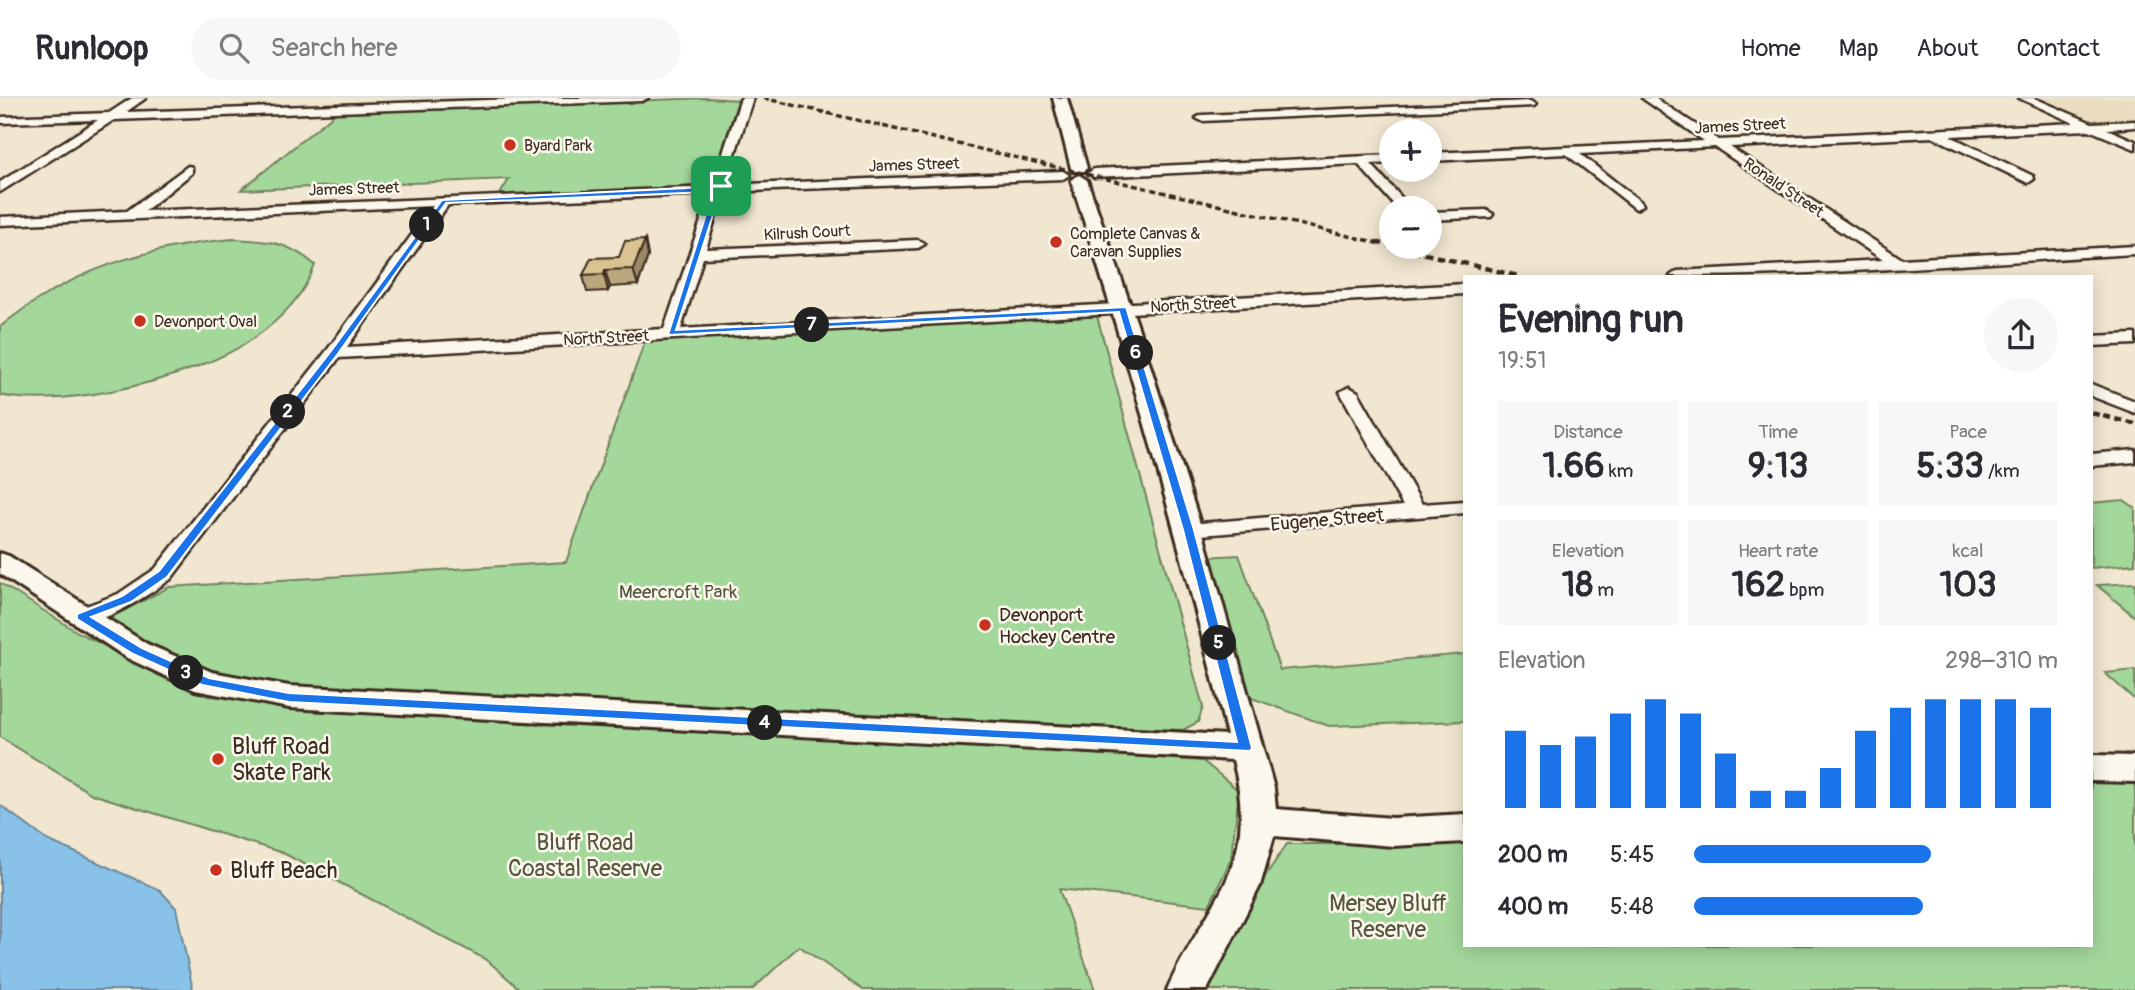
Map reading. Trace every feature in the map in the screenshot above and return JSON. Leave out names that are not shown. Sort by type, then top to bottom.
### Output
[{"type":"street","points":[[0,188],[140,98]]},
{"type":"street","points":[[0,120],[459,101],[642,98]]},
{"type":"street","points":[[671,333],[747,98]]},
{"type":"street","points":[[1060,98],[1079,174],[1123,309],[1189,530],[1257,788],[1259,821],[1253,857],[1225,923],[1186,990]]},
{"type":"street","points":[[1444,98],[1454,107]]},
{"type":"street","points":[[1648,98],[1657,98]]},
{"type":"street","name":"Ronald Street","points":[[1648,98],[1917,275]]},
{"type":"street","points":[[2025,98],[2135,145]]},
{"type":"street","points":[[1202,118],[1284,110],[1530,104]]},
{"type":"street","name":"James Street","points":[[1442,156],[2135,124]]},
{"type":"street","points":[[1936,134],[2028,180]]},
{"type":"street","points":[[1569,151],[1636,205]]},
{"type":"street","name":"James Street","points":[[0,221],[1379,159]]},
{"type":"street","points":[[1361,160],[1393,196]]},
{"type":"street","points":[[131,215],[188,170]]},
{"type":"street","points":[[81,617],[127,599],[163,574],[334,353],[444,201]]},
{"type":"street","points":[[1442,216],[1486,214]]},
{"type":"street","name":"Kilrush Court","points":[[698,254],[918,244]]},
{"type":"street","points":[[1694,275],[2135,250]]},
{"type":"street","name":"North Street","points":[[334,353],[1463,289]]},
{"type":"street","points":[[2093,341],[2135,339]]},
{"type":"street","points":[[2093,390],[2133,408]]},
{"type":"street","points":[[1349,392],[1416,511]]},
{"type":"street","points":[[2093,460],[2135,456]]},
{"type":"street","name":"Eugene Street","points":[[1189,530],[1463,507]]},
{"type":"street","points":[[0,562],[137,651],[206,682],[289,697],[1245,748]]},
{"type":"street","points":[[2093,768],[2135,769]]},
{"type":"street","points":[[1259,821],[1393,832],[1463,828]]},
{"type":"shaded area","points":[[2037,98],[2135,98],[2135,121],[2094,123]]},
{"type":"green space","name":"Byard Park","points":[[707,98],[738,100],[712,182],[702,186],[499,196],[509,179],[241,190],[337,112]]},
{"type":"green space","name":"Devonport Oval","points":[[233,239],[277,244],[296,251],[315,265],[290,306],[254,338],[200,365],[131,387],[60,398],[0,395],[0,327],[26,307],[81,276],[139,255]]},
{"type":"green space","name":"Meercroft Park","points":[[1097,316],[1203,707],[1198,722],[1183,730],[232,687],[106,620],[169,587],[566,562],[645,341]]},
{"type":"green space","points":[[2124,500],[2135,508],[2135,564],[2093,568],[2093,503]]},
{"type":"green space","points":[[1239,555],[1280,670],[1463,654],[1463,721],[1329,726],[1246,696],[1206,557]]},
{"type":"green space","name":"Bluff Road Coastal Reserve","points":[[0,583],[79,633],[207,696],[1203,761],[1239,791],[1231,859],[1209,906],[1059,889],[1095,990],[863,990],[799,946],[752,990],[521,990],[487,960],[283,853],[92,794],[0,737]]},
{"type":"green space","points":[[2135,583],[2135,617],[2097,585]]},
{"type":"green space","points":[[2135,670],[2135,700],[2105,673]]},
{"type":"green space","name":"Mersey Bluff Reserve","points":[[2093,782],[2135,783],[2135,990],[1195,990],[1251,897],[1287,844],[1373,844],[1463,836],[1463,947],[2093,947]]},
{"type":"water","points":[[0,805],[47,840],[160,890],[176,908],[193,990],[0,990]]},
{"type":"building","points":[[645,240],[633,269],[605,270],[604,274],[583,275],[591,258],[619,257],[625,241]]},
{"type":"railway","points":[[763,98],[1379,243]]},
{"type":"railway","points":[[1375,242],[1514,275]]},
{"type":"railway","points":[[2093,414],[2135,424]]},
{"type":"place","name":"Byard Park","points":[[510,145]]},
{"type":"place","name":"Complete Canvas & Caravan Supplies","points":[[1056,242]]},
{"type":"place","name":"Devonport Oval","points":[[140,321]]},
{"type":"place","name":"Devonport Hockey Centre","points":[[985,625]]},
{"type":"place","name":"Bluff Road Skate Park","points":[[218,759]]},
{"type":"place","name":"Bluff Beach","points":[[216,870]]},
{"type":"route","points":[[721,186],[726,189],[717,192],[671,333],[1123,309],[1189,530],[1245,748],[289,697],[206,682],[137,651],[81,617],[127,599],[163,574],[334,353],[444,201],[709,190],[711,187],[721,186]]}]
